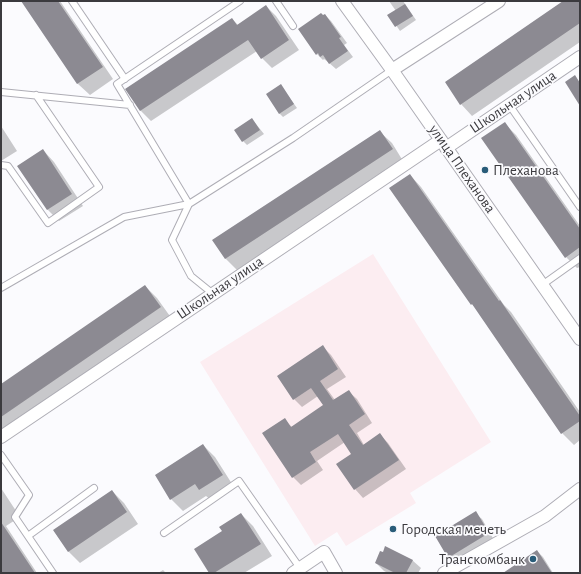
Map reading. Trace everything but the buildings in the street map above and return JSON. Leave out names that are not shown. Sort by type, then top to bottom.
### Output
[{"type":"street","name":"улица Плеханова","points":[[342,1],[580,339]]},
{"type":"street","points":[[392,70],[499,1]]},
{"type":"street","name":"Школьная улица","points":[[1,437],[212,294],[444,144],[510,106],[580,57]]},
{"type":"street","points":[[444,573],[545,516],[580,489]]},
{"type":"street","points":[[297,571],[324,552],[336,573]]},
{"type":"lane","points":[[72,1],[125,79]]},
{"type":"lane","points":[[189,204],[117,84],[240,1]]},
{"type":"lane","points":[[276,1],[293,26]]},
{"type":"lane","points":[[1,288],[124,217],[189,204],[293,138],[392,70]]},
{"type":"lane","points":[[1,92],[130,105]]},
{"type":"lane","points":[[1,165],[8,166],[48,223],[100,187],[36,95]]},
{"type":"lane","points":[[510,106],[580,207]]},
{"type":"lane","points":[[189,204],[172,240],[191,276],[212,294]]},
{"type":"lane","points":[[542,284],[580,258]]},
{"type":"lane","points":[[1,455],[29,495],[15,517],[53,573]]},
{"type":"lane","points":[[164,533],[239,481],[297,571]]},
{"type":"lane","points":[[28,536],[94,488]]},
{"type":"shaded area","points":[[373,254],[491,442],[410,493],[416,503],[346,546],[337,532],[315,546],[200,362]]},
{"type":"place","name":"Плеханова","points":[[485,170]]},
{"type":"place","name":"Городская мечеть","points":[[393,529]]},
{"type":"place","name":"Транскомбанк","points":[[533,559]]}]
